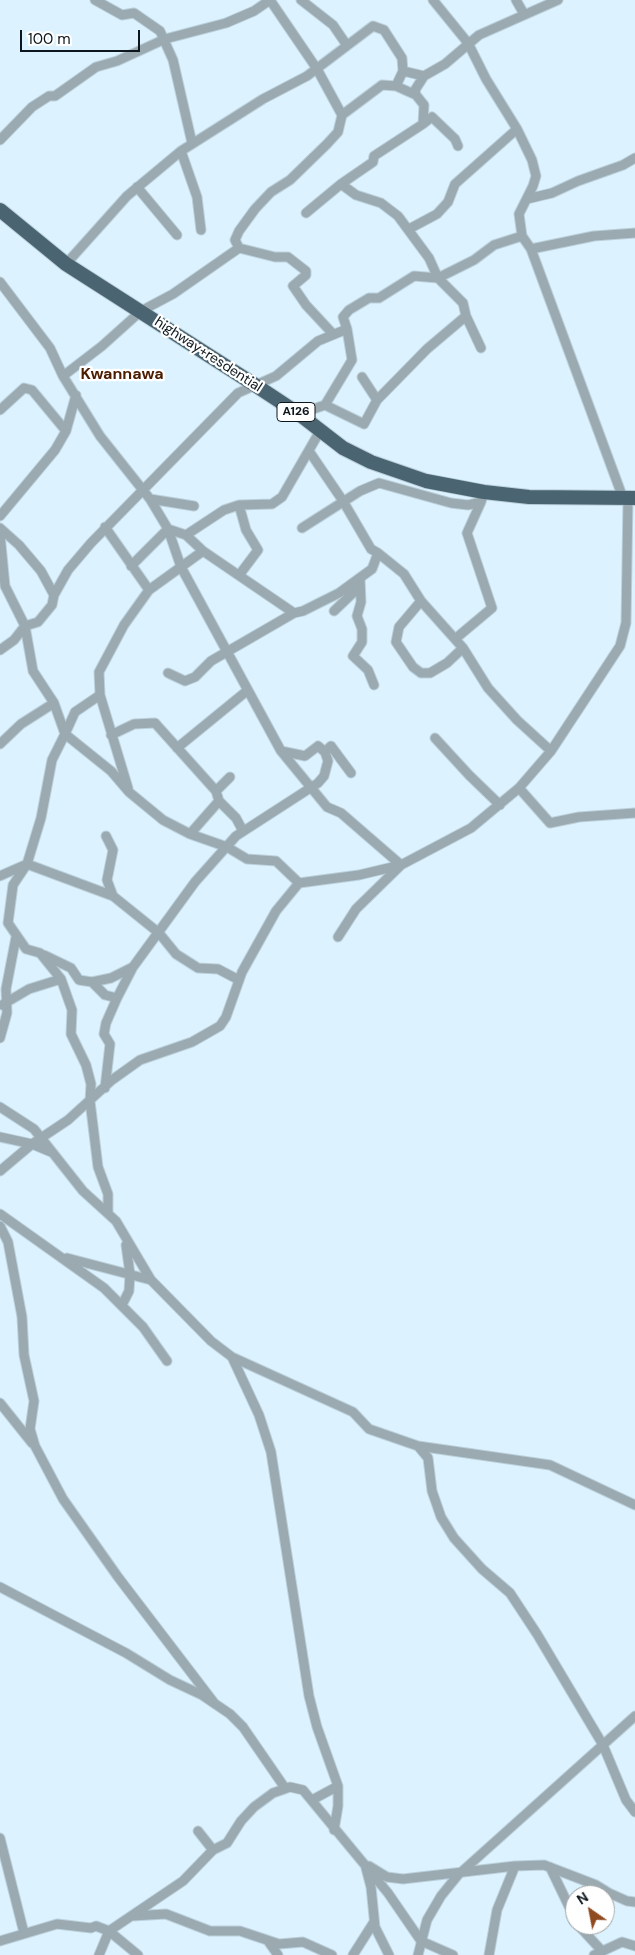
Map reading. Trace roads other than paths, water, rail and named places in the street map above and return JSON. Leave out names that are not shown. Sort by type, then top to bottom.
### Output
[{"type":"highway","name":"highway+resdential","points":[[0,210],[66,264],[256,385],[299,414],[343,448],[397,473],[460,489],[482,497],[629,498]]},
{"type":"street","points":[[95,0],[122,15],[134,13],[152,24],[165,38],[179,81],[192,143]]},
{"type":"street","points":[[0,140],[32,107],[49,96],[55,96],[96,67],[117,61],[165,38],[226,23],[254,11],[270,0],[317,69],[342,115]]},
{"type":"street","points":[[301,0],[333,25],[346,44]]},
{"type":"street","points":[[433,0],[468,43],[486,79],[518,129],[532,160],[536,176],[507,240]]},
{"type":"street","points":[[516,0],[524,14]]},
{"type":"street","points":[[416,95],[417,84],[424,76],[445,64],[478,35],[557,0]]},
{"type":"street","points":[[66,264],[83,242],[137,188],[181,150],[263,99],[317,69],[346,44],[373,26],[384,30],[402,58],[403,71],[396,86]]},
{"type":"street","points":[[403,71],[424,76]]},
{"type":"street","points":[[239,248],[235,240],[239,231],[255,209],[271,192],[290,180],[327,144],[338,132],[342,115],[376,87],[382,85],[396,86],[416,95],[424,105],[423,124]]},
{"type":"street","points":[[306,213],[341,184],[374,162],[374,156],[432,117],[455,139],[458,146]]},
{"type":"street","points":[[409,229],[437,214],[448,202],[455,184],[518,129]]},
{"type":"street","points":[[181,150],[197,197],[201,230]]},
{"type":"street","points":[[527,199],[552,193],[578,181],[623,165],[635,158]]},
{"type":"street","points":[[341,184],[356,195],[381,203],[398,216],[429,258],[438,278],[463,302],[466,316],[481,348]]},
{"type":"street","points":[[137,188],[177,236]]},
{"type":"street","points":[[0,1171],[32,1144],[42,1139],[105,1089],[112,1080],[140,1060],[185,1044],[220,1026],[226,1017],[239,980],[276,911],[299,882],[359,875],[402,865],[472,828],[500,805],[519,788],[551,751],[620,646],[626,623],[629,498],[531,249],[522,236],[519,214]]},
{"type":"street","points":[[531,249],[594,236],[635,234]]},
{"type":"street","points":[[299,414],[325,405],[352,360],[343,316],[349,310],[369,298],[379,298],[414,276],[438,278],[474,260],[487,249],[522,236]]},
{"type":"street","points":[[63,376],[102,346],[141,311],[173,294],[239,248],[247,248],[275,257],[288,257],[306,271],[306,275],[293,286],[306,305],[333,334]]},
{"type":"street","points":[[0,282],[50,348],[63,376],[100,436],[150,499],[168,529],[181,567],[228,652],[253,703],[281,751],[327,807],[341,813],[402,865]]},
{"type":"street","points":[[325,405],[364,424],[377,400],[427,349],[466,316]]},
{"type":"street","points":[[0,650],[14,640],[25,626],[38,622],[52,605],[54,595],[68,570],[105,527],[238,393],[276,376],[318,341],[347,329]]},
{"type":"street","points":[[362,377],[377,400]]},
{"type":"street","points":[[0,410],[24,388],[32,390],[66,431]]},
{"type":"street","points":[[0,516],[55,450],[66,431],[76,395]]},
{"type":"street","points":[[186,535],[224,510],[239,505],[272,504],[282,497],[320,431]]},
{"type":"street","points":[[309,451],[343,501],[371,548],[404,574],[421,601],[463,648],[488,688],[517,720],[551,751]]},
{"type":"street","points":[[302,528],[360,491],[379,483],[451,503],[468,504],[482,497]]},
{"type":"street","points":[[455,639],[492,608],[467,533],[482,497]]},
{"type":"street","points":[[150,499],[194,506]]},
{"type":"street","points":[[239,505],[246,530],[258,550],[240,574]]},
{"type":"street","points":[[105,527],[131,566],[150,590]]},
{"type":"street","points":[[0,528],[19,545],[41,571],[54,595]]},
{"type":"street","points":[[168,529],[186,535],[203,551],[240,574],[294,613]]},
{"type":"street","points":[[131,566],[168,529]]},
{"type":"street","points":[[0,534],[5,586],[25,626],[33,671],[54,704],[65,734],[111,772],[129,792],[163,820],[190,834],[227,847],[247,859],[276,861],[299,882]]},
{"type":"street","points":[[129,792],[100,695],[99,672],[124,625],[150,590],[203,551]]},
{"type":"street","points":[[168,672],[185,682],[195,677],[211,662],[294,613],[324,601],[360,578],[372,569],[378,553]]},
{"type":"street","points":[[360,578],[361,602],[357,616],[362,629],[362,642],[354,656],[368,670],[374,686]]},
{"type":"street","points":[[334,611],[355,591],[351,584]]},
{"type":"street","points":[[421,601],[399,627],[396,642],[413,667],[421,673],[430,673],[447,663],[463,648]]},
{"type":"street","points":[[177,748],[248,690]]},
{"type":"street","points":[[8,924],[12,885],[27,864],[41,818],[52,760],[75,712],[100,695]]},
{"type":"street","points":[[0,744],[21,724],[54,704]]},
{"type":"street","points":[[111,736],[134,724],[155,723],[216,791],[219,801],[236,818],[243,831]]},
{"type":"street","points":[[435,738],[469,776],[500,805]]},
{"type":"street","points":[[105,1089],[110,1044],[104,1034],[106,1022],[133,967],[195,882],[236,836],[311,787],[324,776],[328,761],[324,752],[318,746],[305,756],[281,751]]},
{"type":"street","points":[[324,752],[331,746],[352,773]]},
{"type":"street","points":[[216,791],[230,777]]},
{"type":"street","points":[[519,788],[550,823],[579,817],[635,814]]},
{"type":"street","points":[[190,834],[219,801]]},
{"type":"street","points":[[106,836],[113,850],[108,880],[112,896]]},
{"type":"street","points":[[0,876],[27,864],[112,896],[159,933],[176,954],[198,968],[218,969],[239,980]]},
{"type":"street","points":[[338,937],[356,909],[402,865]]},
{"type":"street","points":[[0,915],[26,948],[71,968],[79,980],[92,982],[111,978],[133,967]]},
{"type":"street","points":[[0,1038],[7,1013],[3,1005],[16,937]]},
{"type":"street","points":[[40,953],[61,980],[72,1010],[71,1034],[90,1076],[90,1100],[98,1167],[108,1194],[108,1213]]},
{"type":"street","points":[[3,1005],[29,989],[61,980]]},
{"type":"street","points":[[92,982],[105,994],[117,998]]},
{"type":"street","points":[[0,1107],[34,1130],[83,1191],[116,1221],[151,1280],[211,1340],[232,1356],[354,1412],[369,1429],[418,1446],[550,1465],[635,1505]]},
{"type":"street","points":[[0,1137],[32,1144],[54,1154]]},
{"type":"street","points":[[0,1214],[62,1257],[122,1305],[143,1327],[167,1361]]},
{"type":"street","points":[[0,1226],[8,1242],[22,1317],[24,1355],[34,1401],[30,1429],[35,1446]]},
{"type":"street","points":[[122,1305],[129,1290],[130,1274],[126,1239]]},
{"type":"street","points":[[62,1257],[151,1280]]},
{"type":"street","points":[[232,1356],[259,1415],[271,1452],[309,1696],[317,1727],[338,1786],[338,1806],[334,1830]]},
{"type":"street","points":[[0,1402],[35,1446],[63,1499],[118,1577],[216,1704]]},
{"type":"street","points":[[418,1446],[428,1458],[432,1490],[440,1517],[454,1538],[482,1568],[510,1593],[537,1634],[603,1745],[626,1800],[635,1812]]},
{"type":"street","points":[[0,1587],[126,1653],[170,1680],[202,1695],[216,1704],[243,1727],[285,1788]]},
{"type":"street","points":[[418,1955],[427,1920],[441,1896],[460,1873],[635,1716]]},
{"type":"street","points":[[312,1800],[338,1786]]},
{"type":"street","points":[[99,1955],[109,1931],[183,1881],[213,1850],[227,1843],[237,1830],[240,1821],[254,1807],[273,1793],[285,1788],[303,1790],[312,1800],[334,1830],[364,1863],[421,1940],[454,1955]]},
{"type":"street","points":[[198,1831],[213,1850]]},
{"type":"street","points":[[0,1838],[24,1934]]},
{"type":"street","points":[[364,1863],[387,1877],[403,1879],[515,1866],[544,1865],[596,1884],[609,1894],[627,1902],[635,1902]]},
{"type":"street","points":[[364,1863],[371,1887],[375,1927],[389,1955]]},
{"type":"street","points":[[489,1955],[497,1910],[515,1866]]},
{"type":"street","points":[[550,1867],[565,1898]]},
{"type":"street","points":[[132,1916],[166,1914],[210,1931],[240,1931],[279,1944],[303,1942],[332,1955]]},
{"type":"street","points":[[353,1955],[374,1922]]},
{"type":"street","points":[[0,1940],[57,1924],[91,1928],[96,1926],[109,1931],[138,1955]]},
{"type":"street","points":[[585,1935],[598,1953],[622,1942],[635,1946]]},
{"type":"street","points":[[268,1941],[278,1955]]},
{"type":"district","name":"Kwannawa","points":[[122,375]]}]
